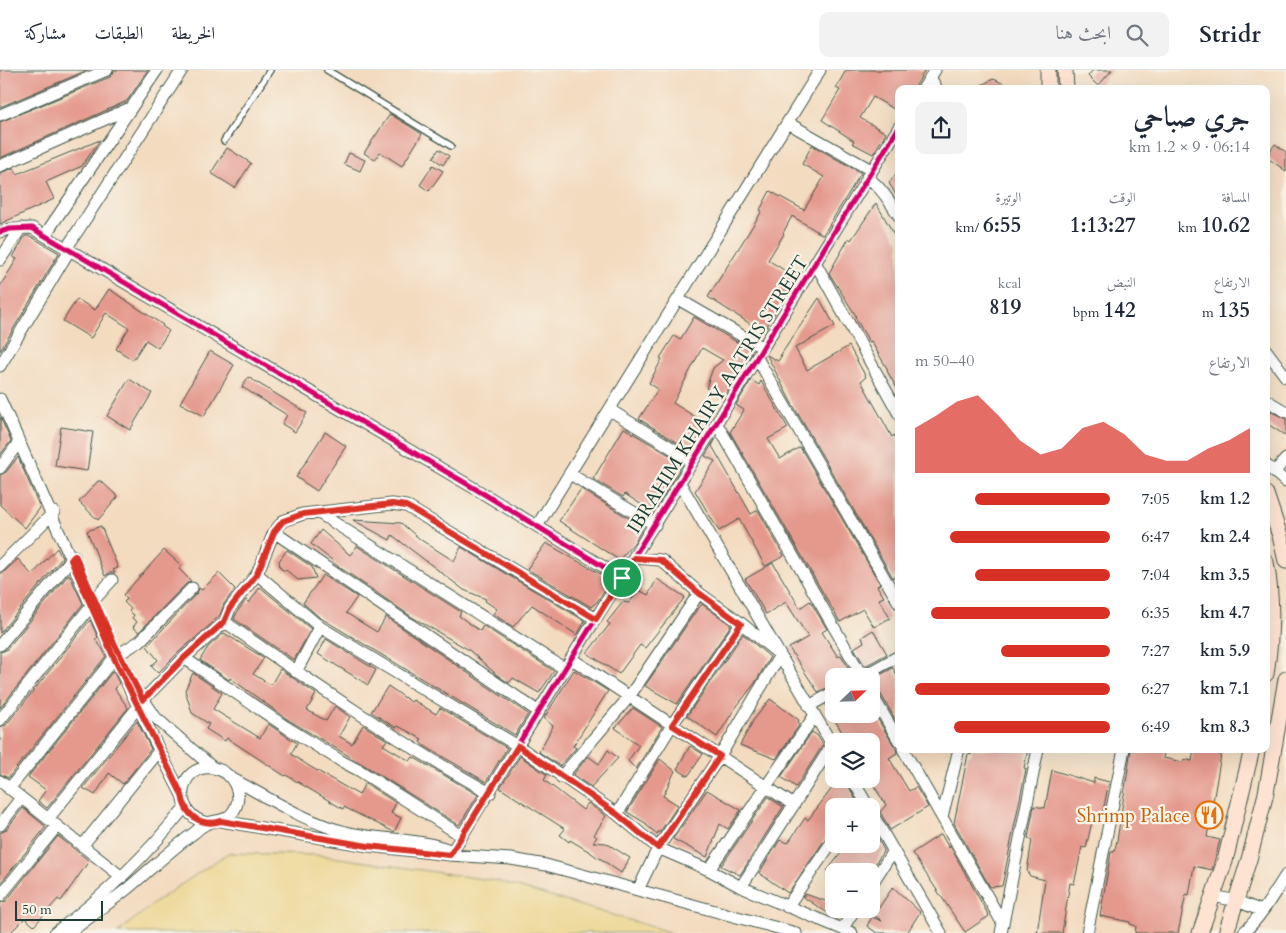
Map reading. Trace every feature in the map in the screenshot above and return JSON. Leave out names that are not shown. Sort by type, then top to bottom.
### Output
[{"type":"main road","points":[[1048,70],[1048,85]]},
{"type":"main road","points":[[1065,70],[1066,85]]},
{"type":"main road","points":[[1270,506],[1286,561]]},
{"type":"main road","points":[[1270,608],[1272,631],[1270,645]]},
{"type":"main road","points":[[1226,933],[1237,901],[1266,793],[1284,700],[1286,679]]},
{"type":"main road","points":[[1203,932],[1232,832],[1251,753]]},
{"type":"street","points":[[0,115],[107,70]]},
{"type":"street","points":[[45,235],[157,70]]},
{"type":"street","points":[[0,366],[68,250],[182,70]]},
{"type":"street","points":[[538,526],[820,70]]},
{"type":"street","points":[[925,85],[932,74]]},
{"type":"street","points":[[0,166],[130,108]]},
{"type":"street","points":[[788,123],[869,174],[895,210]]},
{"type":"street","name":"IBRAHIM KHAIRY AATRIS STREET","points":[[456,854],[462,836],[895,133]]},
{"type":"street","points":[[0,260],[21,228]]},
{"type":"street","points":[[0,232],[10,229],[32,228],[45,235],[538,526],[622,578]]},
{"type":"street","points":[[816,264],[895,407]]},
{"type":"street","points":[[678,299],[760,353],[895,596]]},
{"type":"street","points":[[1270,355],[1285,376]]},
{"type":"street","points":[[1270,367],[1285,376]]},
{"type":"street","points":[[0,399],[73,557],[92,603],[140,703],[159,751],[194,818],[207,823]]},
{"type":"street","points":[[1270,402],[1286,412]]},
{"type":"street","points":[[610,410],[694,461]]},
{"type":"street","points":[[717,424],[857,668]]},
{"type":"street","points":[[0,468],[19,442]]},
{"type":"street","points":[[1286,460],[1271,468],[1286,482]]},
{"type":"street","points":[[570,474],[655,525]]},
{"type":"street","points":[[680,483],[825,733]]},
{"type":"street","points":[[0,896],[140,703],[184,658],[224,622],[230,608],[257,574],[274,532],[283,521],[303,514],[392,504],[406,506],[596,619]]},
{"type":"street","points":[[0,566],[53,513]]},
{"type":"street","points":[[319,513],[568,664],[629,697],[794,805]]},
{"type":"street","points":[[274,532],[538,712]]},
{"type":"street","points":[[0,645],[73,557]]},
{"type":"street","points":[[634,558],[661,560],[699,593],[780,655]]},
{"type":"street","points":[[257,574],[320,627],[518,746],[617,814],[658,848],[709,870],[741,887],[847,931],[852,918]]},
{"type":"street","points":[[0,720],[112,580]]},
{"type":"street","points":[[122,877],[5,785],[117,656],[140,641],[192,588]]},
{"type":"street","points":[[561,777],[629,697],[699,593]]},
{"type":"street","points":[[224,622],[296,672],[413,748],[490,793]]},
{"type":"street","points":[[617,814],[672,725],[741,624]]},
{"type":"street","points":[[296,672],[320,627]]},
{"type":"street","points":[[638,890],[658,848],[720,756],[780,655]]},
{"type":"street","points":[[184,658],[294,732],[341,761],[360,770],[462,836]]},
{"type":"street","points":[[877,668],[895,658]]},
{"type":"street","points":[[709,870],[766,786],[812,710],[825,699]]},
{"type":"street","points":[[140,703],[213,768],[226,773],[232,778],[312,820],[343,832],[425,843],[440,846],[456,854]]},
{"type":"street","points":[[880,708],[895,734]]},
{"type":"street","points":[[82,846],[159,751]]},
{"type":"street","points":[[905,753],[1002,928]]},
{"type":"street","points":[[942,817],[958,753]]},
{"type":"street","points":[[1002,928],[1037,753]]},
{"type":"street","points":[[1087,933],[1123,753]]},
{"type":"street","points":[[741,887],[825,758]]},
{"type":"street","points":[[55,933],[94,903],[122,877],[184,801],[185,783],[189,777],[200,770],[213,768]]},
{"type":"street","points":[[221,821],[236,806],[237,791],[232,778]]},
{"type":"street","points":[[0,825],[22,798]]},
{"type":"street","points":[[69,933],[128,888],[181,842],[207,823],[221,821],[368,846],[546,864],[796,933]]},
{"type":"street","points":[[880,828],[941,933]]},
{"type":"street","points":[[880,871],[893,851]]},
{"type":"street","points":[[787,907],[825,852]]},
{"type":"street","points":[[1242,933],[1262,911],[1286,875]]},
{"type":"street","points":[[1213,896],[1237,901],[1262,911]]},
{"type":"lane","points":[[224,141],[270,70]]},
{"type":"lane","points":[[327,70],[337,73],[451,146]]},
{"type":"sand","points":[[228,853],[318,855],[497,881],[673,933],[117,933],[157,901]]},
{"type":"building","points":[[0,70],[88,70],[0,107]]},
{"type":"building","points":[[114,70],[148,70],[127,101],[0,158],[0,122],[110,77]]},
{"type":"building","points":[[846,70],[925,70],[916,85],[895,85],[895,110],[873,97],[860,118],[886,133],[873,154],[852,143],[854,141],[822,120],[840,90],[836,88]]},
{"type":"building","points":[[1093,70],[1112,70],[1099,85],[1088,76]]},
{"type":"building","points":[[993,79],[1006,85],[982,85]]},
{"type":"building","points":[[390,114],[422,134],[402,166],[380,152],[375,160],[364,153]]},
{"type":"building","points":[[100,140],[82,166],[46,182],[54,199],[0,224],[0,173],[14,168],[17,174]]},
{"type":"building","points":[[1275,144],[1286,152],[1286,171],[1270,160],[1270,151]]},
{"type":"building","points":[[812,145],[861,173],[823,235],[792,216],[784,234],[768,260],[797,278],[763,332],[708,297],[762,211],[760,210],[770,191],[804,210],[824,177],[802,164]]},
{"type":"building","points":[[227,148],[251,163],[235,188],[211,173]]},
{"type":"building","points":[[439,149],[449,156],[443,165],[433,158]]},
{"type":"building","points":[[349,153],[365,160],[360,171],[344,164]]},
{"type":"building","points":[[433,165],[443,171],[429,191],[420,185]]},
{"type":"building","points":[[895,175],[895,193],[889,183]]},
{"type":"building","points":[[876,203],[895,236],[895,385],[871,341],[869,342],[856,316],[829,273],[849,238],[851,240]]},
{"type":"building","points":[[25,236],[30,236],[59,253],[0,351],[0,286],[17,259],[13,257]]},
{"type":"building","points":[[109,289],[169,331],[158,348],[146,340],[133,360],[116,349],[129,328],[106,313],[91,338],[63,321],[77,299],[95,310]]},
{"type":"building","points":[[819,298],[835,326],[795,348],[807,370],[849,346],[866,377],[861,381],[892,437],[894,435],[895,437],[895,577],[893,578],[790,400],[767,355],[778,361],[782,355],[780,356]]},
{"type":"building","points":[[694,317],[752,351],[723,398],[706,388],[713,368],[723,360],[702,348],[673,403],[707,424],[691,451],[639,419],[658,389],[649,383],[662,359],[660,358],[674,336],[680,340]]},
{"type":"building","points":[[210,351],[234,365],[204,416],[180,403]]},
{"type":"building","points":[[248,377],[307,413],[295,432],[282,424],[287,415],[242,387]]},
{"type":"building","points":[[129,379],[152,393],[130,430],[107,416]]},
{"type":"building","points":[[751,380],[759,385],[761,381],[788,428],[768,439],[780,459],[800,447],[880,584],[877,586],[884,597],[879,599],[890,618],[874,627],[863,609],[840,622],[730,432],[744,410],[736,405]]},
{"type":"building","points":[[1270,411],[1286,419],[1286,436],[1270,426]]},
{"type":"building","points":[[0,417],[11,441],[0,455]]},
{"type":"building","points":[[61,427],[93,432],[87,471],[55,466]]},
{"type":"building","points":[[624,428],[683,463],[653,512],[625,494],[623,497],[593,479]]},
{"type":"building","points":[[325,432],[346,446],[317,491],[296,477]]},
{"type":"building","points":[[716,438],[712,446],[751,514],[758,510],[784,556],[765,566],[739,519],[719,531],[695,491],[715,461],[705,456]]},
{"type":"building","points":[[18,457],[40,508],[25,528],[0,505],[0,475],[6,472]]},
{"type":"building","points":[[98,481],[101,481],[118,497],[98,520],[79,502]]},
{"type":"building","points":[[581,489],[643,527],[634,543],[619,560],[559,521]]},
{"type":"building","points":[[353,520],[401,523],[421,540],[454,561],[461,547],[585,621],[577,635],[532,605],[513,627],[493,614],[497,609],[485,601],[486,599],[464,590],[392,535],[390,540]]},
{"type":"building","points":[[101,526],[118,568],[113,570],[115,573],[109,573],[105,576],[87,531]]},
{"type":"building","points":[[321,530],[350,555],[357,546],[461,612],[459,616],[480,631],[483,626],[485,627],[554,671],[539,693],[513,678],[509,683],[469,650],[412,617],[332,562],[311,544]]},
{"type":"building","points":[[546,543],[611,580],[597,602],[591,607],[527,569]]},
{"type":"building","points":[[57,548],[62,558],[0,633],[0,574],[18,559],[32,575]]},
{"type":"building","points":[[164,550],[182,566],[179,569],[191,581],[139,632],[133,627],[137,622],[132,618],[134,615],[129,611],[131,609],[124,602],[127,599],[123,595]]},
{"type":"building","points":[[287,550],[312,567],[316,578],[298,580],[286,570],[280,568],[279,561]]},
{"type":"building","points":[[773,563],[800,608],[810,601],[827,629],[822,632],[838,657],[841,655],[848,668],[825,668],[825,689],[818,692],[789,648],[808,637],[786,602],[766,614],[745,579]]},
{"type":"building","points":[[219,573],[235,589],[224,604],[220,615],[158,673],[151,666],[158,660],[147,646],[197,593],[199,588],[202,590]]},
{"type":"building","points":[[69,574],[83,604],[0,708],[0,652],[6,650]]},
{"type":"building","points":[[323,575],[357,597],[346,613],[377,632],[386,617],[528,714],[515,735],[319,617],[303,603]]},
{"type":"building","points":[[657,579],[685,597],[645,648],[640,645],[619,674],[587,653],[610,624],[607,622],[623,602],[629,603],[639,590],[648,595]]},
{"type":"building","points":[[260,587],[311,629],[294,660],[234,619],[246,600],[249,603]]},
{"type":"building","points":[[702,604],[731,625],[677,704],[645,686]]},
{"type":"building","points":[[90,620],[98,637],[95,640],[106,656],[8,778],[0,774],[0,727],[6,725]]},
{"type":"building","points":[[873,630],[887,654],[865,666],[854,648],[864,642],[862,637]]},
{"type":"building","points":[[224,633],[264,658],[253,674],[271,685],[280,669],[316,694],[307,710],[326,721],[335,706],[350,717],[339,736],[352,744],[363,725],[387,740],[383,745],[410,761],[413,757],[478,795],[459,825],[290,721],[230,678],[229,680],[200,660],[208,647]]},
{"type":"building","points":[[743,634],[770,657],[755,683],[734,710],[717,737],[687,716]]},
{"type":"building","points":[[326,639],[376,670],[368,685],[318,654]]},
{"type":"building","points":[[893,668],[895,671],[895,719],[880,693],[880,675]]},
{"type":"building","points":[[574,670],[608,691],[573,746],[576,748],[560,766],[539,752],[553,726],[544,718]]},
{"type":"building","points":[[113,671],[119,683],[115,689],[128,708],[47,808],[38,801],[46,790],[28,777]]},
{"type":"building","points":[[193,673],[222,693],[213,709],[260,738],[268,724],[297,743],[291,754],[309,766],[359,795],[365,783],[396,803],[391,813],[401,818],[394,832],[344,807],[343,809],[285,776],[227,738],[225,741],[206,729],[209,724],[192,713],[185,690]]},
{"type":"building","points":[[388,686],[411,702],[413,700],[436,714],[440,708],[507,748],[486,782],[423,745],[420,742],[422,739],[398,726],[396,728],[371,712]]},
{"type":"building","points":[[770,699],[799,720],[800,724],[776,759],[740,745],[753,721]]},
{"type":"building","points":[[633,708],[662,727],[636,769],[628,761],[639,745],[615,728]]},
{"type":"building","points":[[137,721],[151,749],[123,784],[109,773],[95,795],[83,788]]},
{"type":"building","points":[[836,723],[880,723],[895,747],[895,753],[897,753],[889,758],[909,791],[916,787],[928,807],[890,830],[880,812],[886,805],[875,788],[880,788],[880,733],[842,733]]},
{"type":"building","points":[[812,732],[818,736],[823,745],[796,787],[781,777]]},
{"type":"building","points":[[690,746],[703,754],[688,776],[677,769]]},
{"type":"building","points":[[608,750],[618,758],[591,787],[573,775],[588,756],[599,764]]},
{"type":"building","points":[[971,753],[1027,753],[1024,768],[1026,769],[1002,886],[990,887],[954,823],[968,754],[971,755]]},
{"type":"building","points":[[1130,753],[1164,753],[1163,758],[1183,762],[1184,759],[1192,761],[1193,753],[1221,753],[1207,837],[1220,840],[1212,870],[1194,866],[1189,895],[1186,894],[1178,933],[1135,933],[1136,926],[1130,924],[1130,922],[1100,916],[1111,852],[1114,852]]},
{"type":"building","points":[[520,756],[547,775],[544,780],[583,810],[588,803],[606,816],[594,835],[597,837],[593,842],[606,843],[630,858],[621,873],[570,840],[569,842],[560,835],[565,829],[500,788]]},
{"type":"building","points":[[660,759],[675,771],[663,796],[678,805],[657,834],[647,824],[627,812]]},
{"type":"building","points":[[1052,770],[1094,783],[1094,778],[1109,782],[1102,816],[1094,813],[1086,848],[1082,847],[1074,884],[1070,883],[1062,933],[1037,933],[1045,880],[1030,876],[1027,871],[1032,840],[1028,838],[1034,806],[1045,808]]},
{"type":"building","points":[[832,788],[850,788],[855,798],[825,798],[825,839],[788,893],[759,873],[780,840],[788,843],[805,818],[808,820]]},
{"type":"building","points":[[707,790],[741,810],[728,829],[720,824],[707,857],[673,839]]},
{"type":"building","points":[[768,797],[783,807],[740,875],[721,866]]},
{"type":"building","points":[[23,808],[46,827],[0,884],[0,833],[6,830]]},
{"type":"building","points":[[941,834],[949,848],[950,846],[989,916],[965,932],[912,853]]},
{"type":"building","points":[[58,836],[89,861],[61,901],[58,899],[34,926],[25,918],[10,933],[0,933],[0,903],[6,901]]},
{"type":"building","points":[[880,843],[884,850],[876,863],[833,863],[841,853],[880,853]]},
{"type":"building","points":[[893,887],[920,912],[907,933],[877,933],[867,926],[871,918],[882,921],[878,918],[880,918],[880,906]]},
{"type":"building","points":[[805,894],[825,901],[825,911],[803,897]]},
{"type":"cycle path","points":[[450,855],[895,133]]},
{"type":"cycle path","points":[[0,232],[10,229],[32,228],[479,491],[622,578]]},
{"type":"place","name":"Shrimp Palace","points":[[1209,815]]},
{"type":"route","points":[[392,504],[406,506],[596,619],[622,578],[634,558],[661,560],[699,593],[741,624],[672,725],[720,756],[658,848],[617,814],[518,746],[450,855],[368,846],[221,821],[207,823],[194,818],[185,807],[182,795],[114,658],[71,560],[75,555],[112,639],[143,700],[184,658],[224,622],[230,608],[257,574],[274,532],[283,521],[303,514],[392,504]]}]
